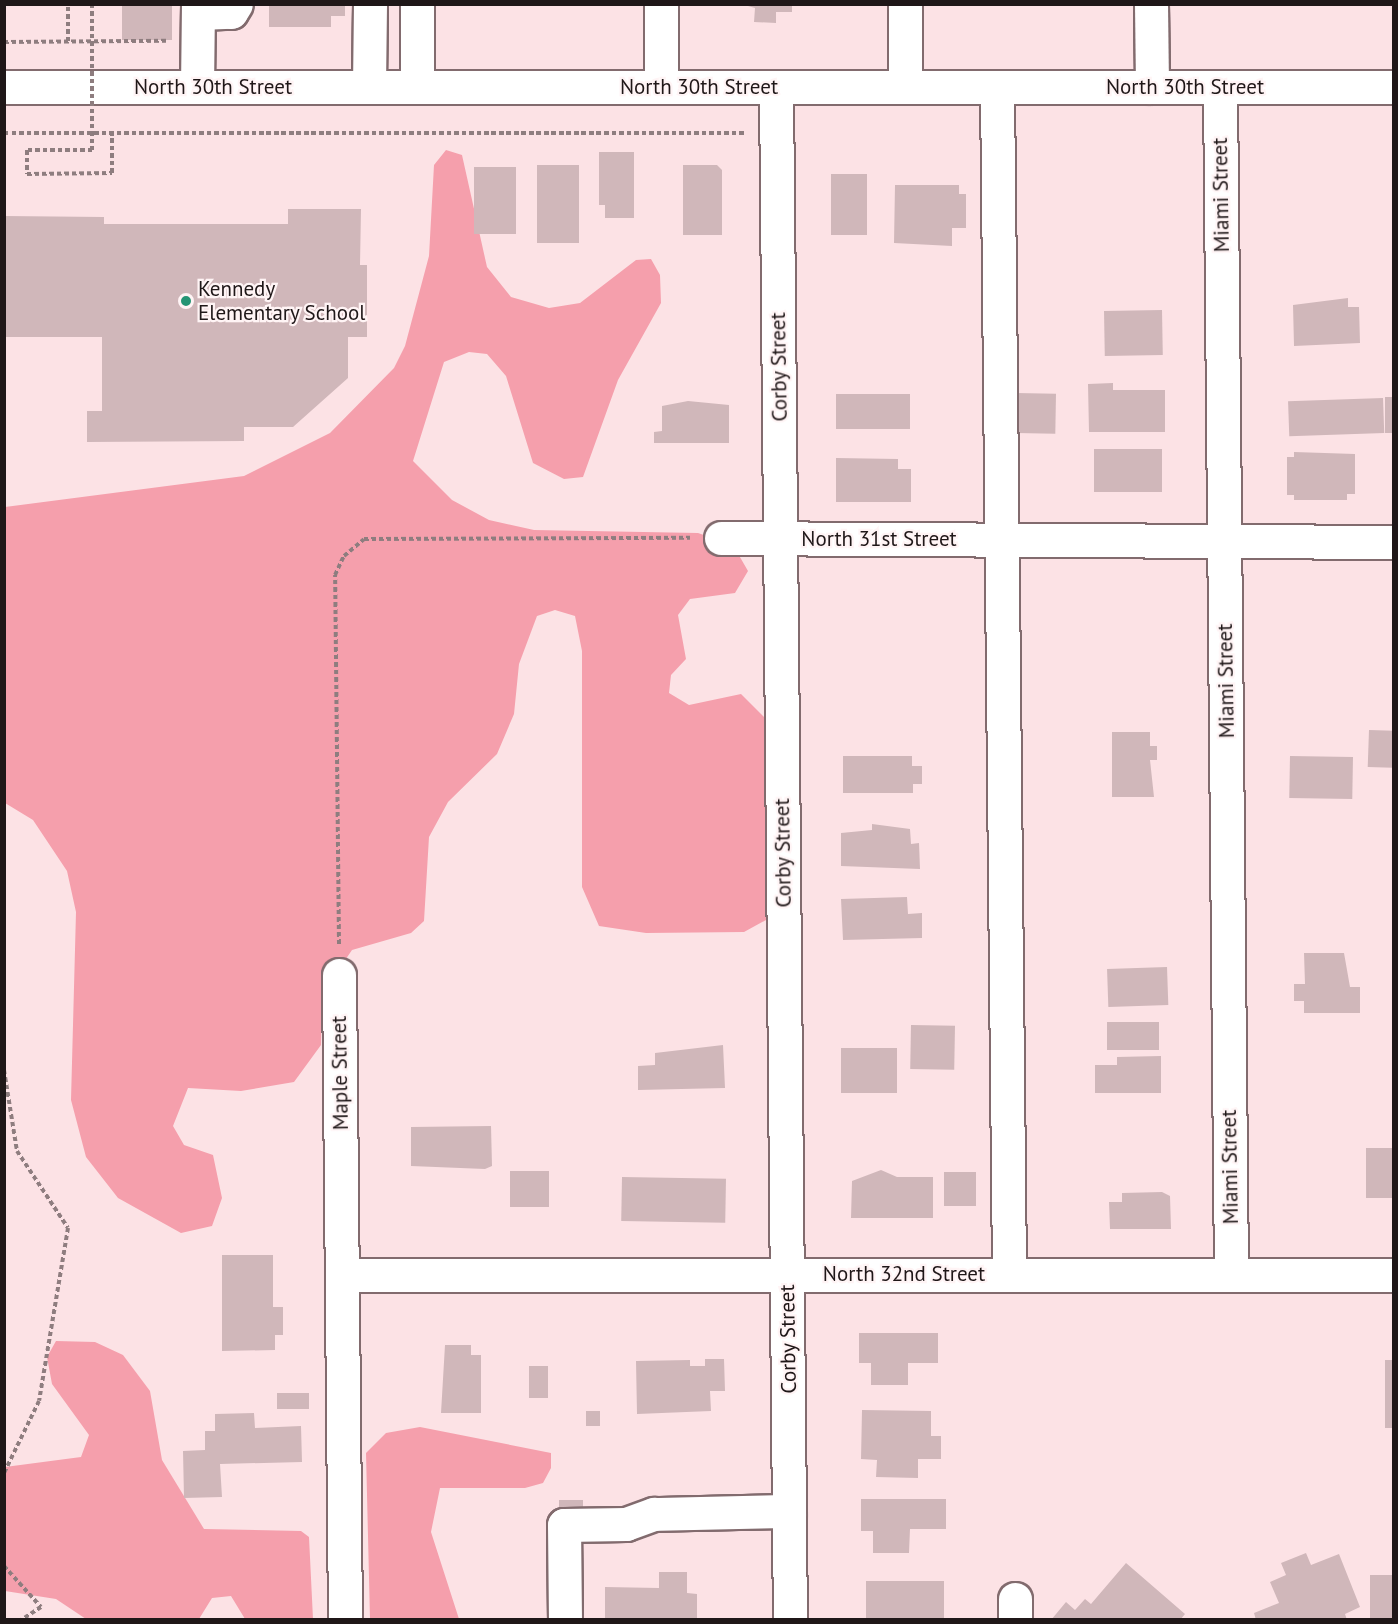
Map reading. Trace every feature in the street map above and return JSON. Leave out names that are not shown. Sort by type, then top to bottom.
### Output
[{"type":"street","points":[[197,87],[198,20],[231,12],[237,4]]},
{"type":"street","points":[[369,86],[370,4]]},
{"type":"street","points":[[417,4],[417,86]]},
{"type":"street","points":[[661,4],[661,87]]},
{"type":"street","points":[[905,4],[905,87]]},
{"type":"street","points":[[1151,4],[1152,87]]},
{"type":"street","name":"North 30th Street","points":[[4,87],[1394,87]]},
{"type":"street","name":"Corby Street","points":[[776,87],[790,1620]]},
{"type":"street","points":[[997,87],[1009,1273]]},
{"type":"street","name":"Miami Street","points":[[1220,87],[1231,1274]]},
{"type":"street","name":"North 31st Street","points":[[721,538],[1394,542]]},
{"type":"street","name":"Maple Street","points":[[339,975],[345,1620]]},
{"type":"street","name":"North 32nd Street","points":[[342,1275],[1009,1273],[1394,1275]]},
{"type":"street","points":[[565,1620],[564,1525],[626,1524],[654,1514],[789,1511]]},
{"type":"path","points":[[68,4],[68,41]]},
{"type":"path","points":[[92,4],[92,150],[27,150],[27,174],[112,173],[112,134]]},
{"type":"path","points":[[4,42],[68,41],[198,20]]},
{"type":"path","points":[[4,133],[776,133]]},
{"type":"path","points":[[339,975],[335,575],[344,556],[364,538],[721,538]]},
{"type":"path","points":[[4,982],[4,1014]]},
{"type":"path","points":[[4,1070],[17,1151],[68,1228],[39,1401],[4,1473]]},
{"type":"path","points":[[4,1566],[41,1607],[21,1620]]},
{"type":"shaded area","points":[[446,150],[462,155],[487,267],[511,297],[549,308],[580,303],[636,260],[651,259],[660,275],[661,303],[618,380],[583,477],[564,479],[533,463],[506,376],[487,354],[469,352],[444,362],[413,461],[452,500],[489,520],[534,530],[698,533],[733,545],[748,571],[735,593],[690,599],[678,615],[686,659],[671,675],[669,693],[689,705],[741,694],[766,719],[775,915],[744,932],[646,933],[599,926],[582,887],[582,651],[575,616],[555,610],[537,616],[519,664],[514,714],[497,754],[448,802],[429,837],[424,921],[411,933],[352,950],[322,994],[321,1045],[294,1082],[241,1091],[188,1088],[173,1126],[184,1145],[213,1155],[222,1198],[212,1226],[181,1233],[118,1198],[86,1157],[71,1100],[76,912],[67,871],[33,820],[5,803],[5,507],[244,476],[330,433],[394,368],[405,346],[429,256],[434,165]]},
{"type":"shaded area","points":[[56,1341],[95,1342],[123,1355],[150,1391],[162,1460],[204,1529],[301,1531],[309,1537],[313,1619],[245,1619],[231,1596],[212,1598],[199,1619],[86,1619],[56,1599],[5,1591],[5,1467],[81,1457],[89,1435],[52,1384],[47,1357]]},
{"type":"shaded area","points":[[420,1427],[551,1453],[551,1468],[543,1483],[525,1488],[440,1488],[431,1532],[459,1619],[370,1619],[366,1453],[386,1433]]},
{"type":"building","points":[[122,4],[172,4],[172,40],[122,40]]},
{"type":"building","points":[[269,4],[345,4],[345,16],[331,16],[331,27],[269,27]]},
{"type":"building","points":[[741,4],[792,4],[792,12],[776,12],[776,23],[754,22],[755,8]]},
{"type":"building","points":[[599,152],[634,152],[634,218],[605,218],[605,205],[599,205]]},
{"type":"building","points":[[537,165],[579,165],[579,243],[537,243]]},
{"type":"building","points":[[683,165],[717,165],[722,170],[722,235],[683,235]]},
{"type":"building","points":[[474,167],[516,167],[516,234],[474,234]]},
{"type":"building","points":[[831,174],[867,174],[867,235],[831,235]]},
{"type":"building","points":[[895,185],[959,185],[959,194],[966,194],[966,228],[952,228],[952,246],[894,243]]},
{"type":"building","name":"Kennedy Elementary School","points":[[288,209],[361,209],[360,265],[367,265],[367,337],[348,337],[348,378],[293,427],[244,427],[244,441],[87,442],[87,411],[102,411],[102,337],[4,337],[4,216],[104,217],[104,224],[288,224]]},
{"type":"building","points":[[1348,298],[1348,307],[1359,307],[1360,343],[1294,346],[1293,305]]},
{"type":"building","points":[[1162,310],[1163,355],[1105,356],[1104,311]]},
{"type":"building","points":[[1113,383],[1113,390],[1165,390],[1165,432],[1089,432],[1088,384]]},
{"type":"building","points":[[1016,393],[1056,394],[1055,434],[1015,433]]},
{"type":"building","points":[[836,394],[910,394],[910,429],[836,429]]},
{"type":"building","points":[[1385,397],[1394,397],[1394,433],[1385,433]]},
{"type":"building","points":[[1383,398],[1384,433],[1289,436],[1288,401]]},
{"type":"building","points":[[688,401],[729,405],[729,443],[654,443],[654,432],[662,431],[662,406]]},
{"type":"building","points":[[1094,449],[1162,449],[1162,492],[1094,492]]},
{"type":"building","points":[[1294,452],[1355,454],[1355,494],[1347,494],[1347,500],[1294,500],[1294,495],[1287,495],[1287,457],[1294,457]]},
{"type":"building","points":[[836,458],[898,459],[898,469],[911,469],[911,502],[836,502]]},
{"type":"building","points":[[1369,730],[1394,731],[1393,768],[1368,767]]},
{"type":"building","points":[[1112,732],[1150,732],[1150,746],[1157,746],[1157,760],[1150,760],[1154,797],[1112,797]]},
{"type":"building","points":[[843,756],[912,756],[912,766],[922,766],[922,784],[913,784],[913,793],[843,793]]},
{"type":"building","points":[[1290,756],[1353,757],[1352,799],[1289,798]]},
{"type":"building","points":[[872,824],[910,829],[911,844],[919,843],[920,869],[841,866],[841,833],[872,830]]},
{"type":"building","points":[[907,897],[908,914],[922,913],[922,938],[843,940],[841,899]]},
{"type":"building","points":[[1304,953],[1344,953],[1350,987],[1360,987],[1360,1013],[1304,1013],[1304,1001],[1294,1001],[1294,984],[1305,984]]},
{"type":"building","points":[[1167,967],[1168,1005],[1108,1007],[1107,969]]},
{"type":"building","points":[[1107,1022],[1159,1022],[1159,1050],[1107,1050]]},
{"type":"building","points":[[911,1025],[955,1026],[954,1070],[910,1069]]},
{"type":"building","points":[[723,1045],[725,1088],[638,1090],[638,1066],[655,1065],[655,1053]]},
{"type":"building","points":[[841,1048],[897,1048],[897,1093],[841,1093]]},
{"type":"building","points":[[1161,1056],[1161,1093],[1095,1093],[1095,1065],[1117,1065],[1117,1057]]},
{"type":"building","points":[[491,1126],[492,1166],[485,1169],[411,1166],[411,1127]]},
{"type":"building","points":[[1366,1148],[1394,1148],[1394,1198],[1366,1198]]},
{"type":"building","points":[[881,1170],[897,1177],[933,1177],[933,1218],[851,1218],[852,1181]]},
{"type":"building","points":[[510,1171],[549,1171],[549,1207],[510,1207]]},
{"type":"building","points":[[944,1172],[976,1172],[976,1206],[944,1206]]},
{"type":"building","points":[[622,1177],[726,1179],[725,1223],[621,1221]]},
{"type":"building","points":[[1162,1192],[1170,1196],[1171,1229],[1110,1229],[1109,1202],[1122,1202],[1122,1193]]},
{"type":"building","points":[[222,1255],[273,1255],[273,1307],[283,1307],[283,1335],[275,1335],[275,1350],[222,1351]]},
{"type":"building","points":[[859,1333],[938,1333],[938,1363],[908,1363],[908,1385],[871,1385],[871,1363],[859,1363]]},
{"type":"building","points":[[445,1345],[471,1345],[471,1355],[481,1355],[481,1413],[441,1413]]},
{"type":"building","points":[[705,1359],[724,1359],[725,1391],[710,1391],[711,1411],[637,1414],[636,1361],[690,1360],[690,1366],[705,1366]]},
{"type":"building","points":[[1385,1360],[1394,1360],[1394,1428],[1385,1428]]},
{"type":"building","points":[[529,1366],[548,1366],[548,1398],[529,1398]]},
{"type":"building","points":[[277,1393],[309,1393],[309,1409],[277,1409]]},
{"type":"building","points":[[862,1410],[931,1411],[931,1436],[941,1436],[941,1459],[918,1459],[918,1478],[876,1477],[877,1460],[861,1459]]},
{"type":"building","points":[[586,1411],[600,1411],[600,1426],[586,1426]]},
{"type":"building","points":[[254,1413],[255,1428],[301,1426],[302,1462],[220,1464],[222,1497],[184,1498],[183,1451],[205,1450],[205,1431],[215,1431],[215,1414]]},
{"type":"building","points":[[861,1499],[946,1499],[946,1529],[910,1529],[909,1553],[873,1553],[873,1531],[861,1531]]},
{"type":"building","points":[[559,1500],[583,1500],[583,1511],[559,1511]]},
{"type":"building","points":[[1306,1553],[1311,1565],[1339,1554],[1360,1607],[1345,1614],[1347,1620],[1256,1620],[1254,1613],[1279,1603],[1270,1582],[1286,1575],[1281,1563]]},
{"type":"building","points":[[1126,1563],[1185,1614],[1180,1620],[1051,1620],[1066,1602],[1075,1610],[1085,1599],[1091,1604]]},
{"type":"building","points":[[659,1572],[687,1572],[687,1593],[697,1594],[697,1620],[605,1620],[605,1587],[659,1588]]},
{"type":"building","points":[[1370,1575],[1394,1575],[1394,1620],[1370,1620]]},
{"type":"building","points":[[866,1581],[944,1581],[944,1620],[866,1620]]},
{"type":"place","name":"Kennedy Elementary School","points":[[186,301]]}]
